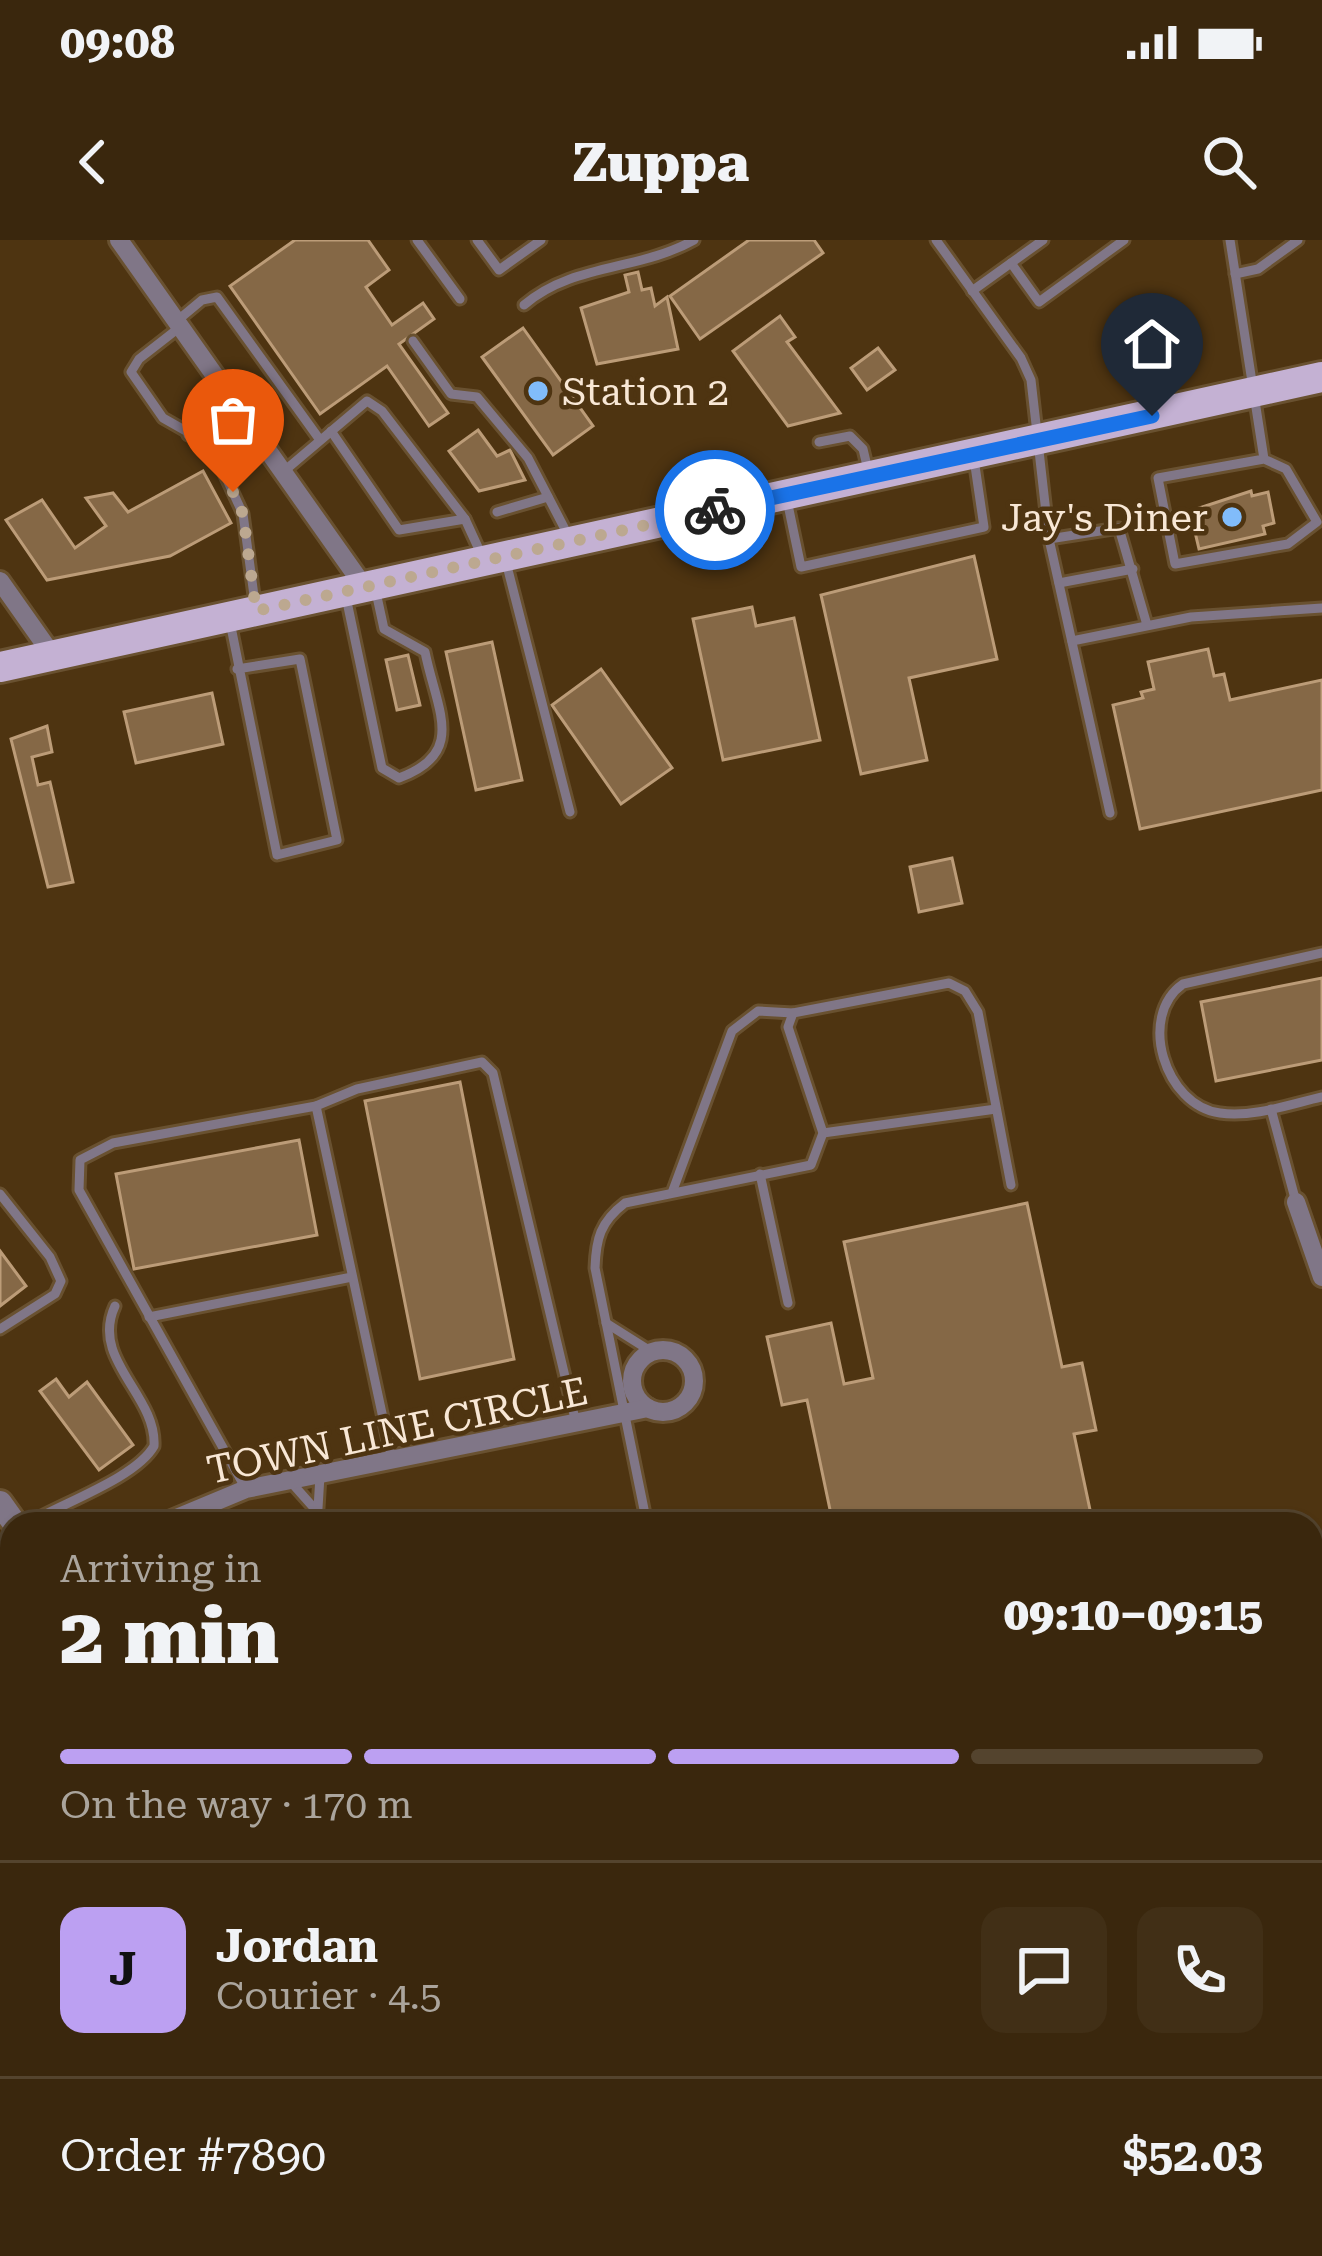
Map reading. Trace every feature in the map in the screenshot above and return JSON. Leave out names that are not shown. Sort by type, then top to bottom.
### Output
[{"type":"main road","points":[[0,667],[1322,376]]},
{"type":"street","points":[[119,240],[362,588]]},
{"type":"street","points":[[0,581],[53,656]]},
{"type":"street","points":[[1296,1202],[1322,1276]]},
{"type":"street","name":"TOWN LINE CIRCLE","points":[[191,1512],[246,1489],[648,1408],[679,1409],[695,1383],[681,1355],[652,1352],[633,1374],[634,1394],[648,1408]]},
{"type":"lane","points":[[417,240],[460,299]]},
{"type":"lane","points":[[477,240],[499,270],[541,240]]},
{"type":"lane","points":[[524,304],[557,280],[659,256],[694,240]]},
{"type":"lane","points":[[936,240],[1021,358],[1031,380],[1042,441],[1049,539],[1110,813]]},
{"type":"lane","points":[[972,291],[1042,240]]},
{"type":"lane","points":[[1011,262],[1039,302],[1124,240]]},
{"type":"lane","points":[[1230,240],[1264,459]]},
{"type":"lane","points":[[1235,274],[1258,268],[1298,240]]},
{"type":"lane","points":[[237,669],[300,659],[337,840],[277,854],[237,669],[243,614],[243,514],[200,439],[164,418],[131,372],[202,300],[217,298],[320,440]]},
{"type":"lane","points":[[413,341],[451,394],[477,397],[528,458],[572,542]]},
{"type":"lane","points":[[283,472],[368,401],[382,411],[495,559],[570,812]]},
{"type":"lane","points":[[188,435],[234,403]]},
{"type":"lane","points":[[331,431],[400,530],[465,519]]},
{"type":"lane","points":[[819,442],[850,436],[863,449],[869,476]]},
{"type":"lane","points":[[786,494],[801,567],[984,527],[973,453]]},
{"type":"lane","points":[[1264,459],[1286,469],[1317,522],[1288,544],[1175,564],[1158,478],[1264,459]]},
{"type":"lane","points":[[497,512],[548,496]]},
{"type":"lane","points":[[1049,539],[1119,528],[1147,625]]},
{"type":"lane","points":[[1059,583],[1133,569]]},
{"type":"lane","points":[[362,588],[384,629],[425,652],[442,751],[432,766],[400,778],[382,768],[362,588]]},
{"type":"lane","points":[[1072,641],[1147,625],[1322,608]]},
{"type":"lane","points":[[1322,953],[1183,984],[1167,995],[1158,1016],[1164,1059],[1185,1097],[1219,1113],[1271,1109],[1322,1097]]},
{"type":"lane","points":[[673,1190],[732,1031],[758,1011],[794,1013],[950,983],[965,991],[978,1012],[1011,1185]]},
{"type":"lane","points":[[644,1512],[595,1268],[596,1238],[609,1215],[625,1203],[811,1165],[823,1133],[788,1027],[794,1013]]},
{"type":"lane","points":[[246,1489],[79,1190],[80,1160],[112,1144],[316,1106],[357,1089],[482,1062],[493,1073],[576,1423]]},
{"type":"lane","points":[[316,1106],[392,1460]]},
{"type":"lane","points":[[823,1133],[997,1109]]},
{"type":"lane","points":[[1271,1109],[1296,1202]]},
{"type":"lane","points":[[760,1174],[788,1303]]},
{"type":"lane","points":[[0,1194],[50,1257],[62,1281],[55,1294],[0,1330]]},
{"type":"lane","points":[[149,1317],[352,1277]]},
{"type":"lane","points":[[46,1512],[70,1497],[116,1481],[154,1446],[152,1429],[108,1341],[115,1306]]},
{"type":"lane","points":[[605,1323],[652,1352]]},
{"type":"lane","points":[[315,1512],[321,1474]]},
{"type":"lane","points":[[290,1480],[314,1508]]},
{"type":"building","points":[[295,240],[368,240],[389,270],[366,287],[392,325],[423,303],[434,319],[399,344],[448,413],[429,426],[387,366],[320,414],[230,286]]},
{"type":"building","points":[[749,240],[814,240],[823,253],[700,339],[670,296]]},
{"type":"building","points":[[638,272],[642,290],[651,288],[655,306],[667,297],[678,349],[597,364],[581,308],[629,292],[625,275]]},
{"type":"building","points":[[780,316],[795,337],[787,342],[840,413],[788,426],[733,351]]},
{"type":"building","name":"Station 2","points":[[523,328],[593,426],[553,455],[482,357]]},
{"type":"building","points":[[878,348],[895,370],[867,390],[851,368]]},
{"type":"building","points":[[478,430],[497,456],[510,450],[525,480],[479,491],[449,451]]},
{"type":"building","points":[[203,471],[231,523],[170,556],[47,580],[6,520],[42,500],[75,548],[106,526],[86,498],[113,493],[128,512]]},
{"type":"building","name":"Jay's Diner","points":[[1251,491],[1252,496],[1268,492],[1274,523],[1263,526],[1265,534],[1199,549],[1190,511]]},
{"type":"building","points":[[974,556],[997,659],[909,678],[927,760],[861,774],[821,595]]},
{"type":"building","points":[[752,607],[756,626],[794,618],[820,740],[723,760],[693,619]]},
{"type":"building","points":[[492,642],[522,780],[476,790],[446,652]]},
{"type":"building","points":[[1208,649],[1214,676],[1224,674],[1230,700],[1322,680],[1322,790],[1140,829],[1113,705],[1143,698],[1141,692],[1154,689],[1148,662]]},
{"type":"building","points":[[408,655],[420,705],[397,710],[386,660]]},
{"type":"building","points":[[601,669],[672,768],[621,804],[552,705]]},
{"type":"building","points":[[212,693],[223,744],[136,763],[124,712]]},
{"type":"building","points":[[47,726],[52,752],[32,757],[38,785],[50,782],[73,882],[48,887],[11,739]]},
{"type":"building","points":[[952,858],[962,903],[919,912],[910,867]]},
{"type":"building","points":[[1322,978],[1322,1060],[1216,1081],[1201,1002]]},
{"type":"building","points":[[460,1082],[514,1359],[420,1379],[365,1101]]},
{"type":"building","points":[[299,1140],[317,1235],[134,1269],[116,1174]]},
{"type":"building","points":[[1027,1203],[1062,1367],[1082,1363],[1096,1430],[1074,1434],[1090,1512],[830,1512],[807,1400],[782,1405],[767,1337],[831,1323],[844,1384],[873,1378],[844,1242]]},
{"type":"building","points":[[0,1251],[26,1286],[0,1306]]},
{"type":"building","points":[[56,1379],[69,1397],[87,1382],[133,1445],[99,1470],[40,1391]]},
{"type":"way so far","points":[[233,492],[243,514],[256,611],[715,510]]},
{"type":"place","name":"Station 2","points":[[538,391]]},
{"type":"place","name":"Jay's Diner","points":[[1232,517]]},
{"type":"route","points":[[715,510],[1152,416]]}]
